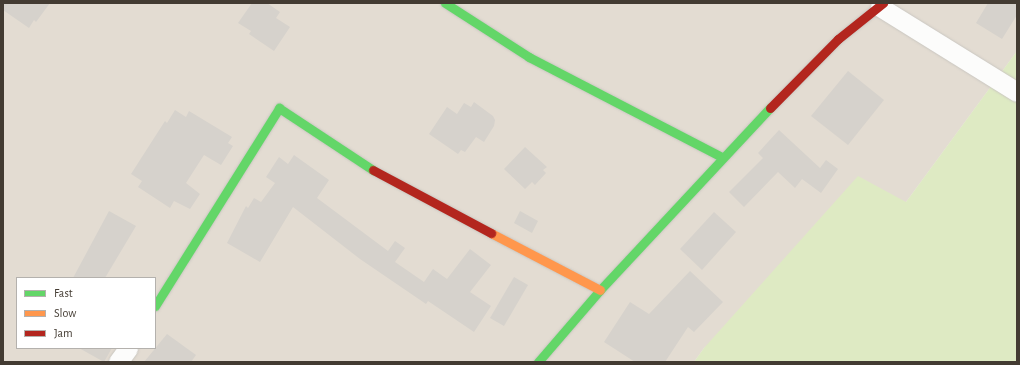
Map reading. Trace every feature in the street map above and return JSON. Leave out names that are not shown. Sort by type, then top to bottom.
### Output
[{"type":"street","points":[[445,3],[528,57],[722,157]]},
{"type":"street","points":[[538,362],[600,290],[722,157],[838,39],[882,5],[1017,92]]},
{"type":"street","points":[[156,304],[279,108],[385,178],[600,290]]},
{"type":"street","points":[[118,362],[127,349]]},
{"type":"shaded area","points":[[3,3],[1017,3],[1017,51],[906,202],[704,348],[694,362],[3,362]]},
{"type":"green space","points":[[1017,51],[1017,362],[694,362],[704,348],[858,176],[906,202]]},
{"type":"building","points":[[3,3],[50,3],[36,22],[34,20],[29,28],[3,10]]},
{"type":"building","points":[[252,3],[267,3],[280,12],[276,18],[290,27],[274,51],[249,34],[251,31],[238,23]]},
{"type":"building","points":[[988,3],[1017,3],[1017,15],[1002,39],[976,23]]},
{"type":"building","points":[[848,71],[884,100],[848,145],[811,116]]},
{"type":"building","points":[[474,102],[493,116],[495,120],[494,126],[484,142],[476,137],[465,152],[461,150],[458,154],[429,134],[447,107],[457,114],[464,103],[471,107]]},
{"type":"building","points":[[175,110],[186,117],[189,111],[232,137],[228,143],[233,146],[221,165],[204,155],[186,183],[200,194],[190,209],[174,201],[170,208],[138,187],[142,181],[131,174],[165,121],[167,123]]},
{"type":"building","points":[[779,130],[820,168],[826,160],[838,169],[821,193],[802,179],[795,188],[778,172],[744,207],[729,192],[763,158],[758,153]]},
{"type":"building","points":[[525,147],[547,167],[543,170],[546,173],[535,185],[532,182],[525,189],[504,169]]},
{"type":"building","points":[[294,155],[329,180],[317,198],[388,251],[395,241],[405,248],[395,262],[424,282],[433,269],[447,279],[470,249],[491,265],[470,292],[491,306],[474,332],[428,301],[426,304],[360,259],[293,207],[260,262],[227,243],[246,206],[248,208],[254,198],[261,202],[275,183],[266,177],[279,157],[288,164]]},
{"type":"building","points":[[109,211],[136,226],[106,277],[74,277]]},
{"type":"building","points":[[520,211],[538,221],[532,233],[514,223]]},
{"type":"building","points":[[714,212],[736,232],[702,270],[680,249]]},
{"type":"building","points":[[690,271],[723,302],[694,332],[688,327],[665,362],[635,362],[604,342],[630,302],[649,314]]},
{"type":"building","points":[[514,277],[528,285],[504,326],[490,318]]},
{"type":"building","points":[[167,334],[196,355],[191,362],[144,362]]},
{"type":"building","points":[[81,349],[111,349],[104,362]]},
{"type":"traffic: fast","points":[[445,3],[529,57],[722,157]]},
{"type":"traffic: fast","points":[[156,304],[279,108],[373,170]]},
{"type":"traffic: fast","points":[[538,362],[600,290],[770,108]]},
{"type":"traffic: slow","points":[[491,233],[600,290]]},
{"type":"traffic: jam","points":[[770,108],[838,39],[883,3]]},
{"type":"traffic: jam","points":[[373,170],[491,233]]}]
